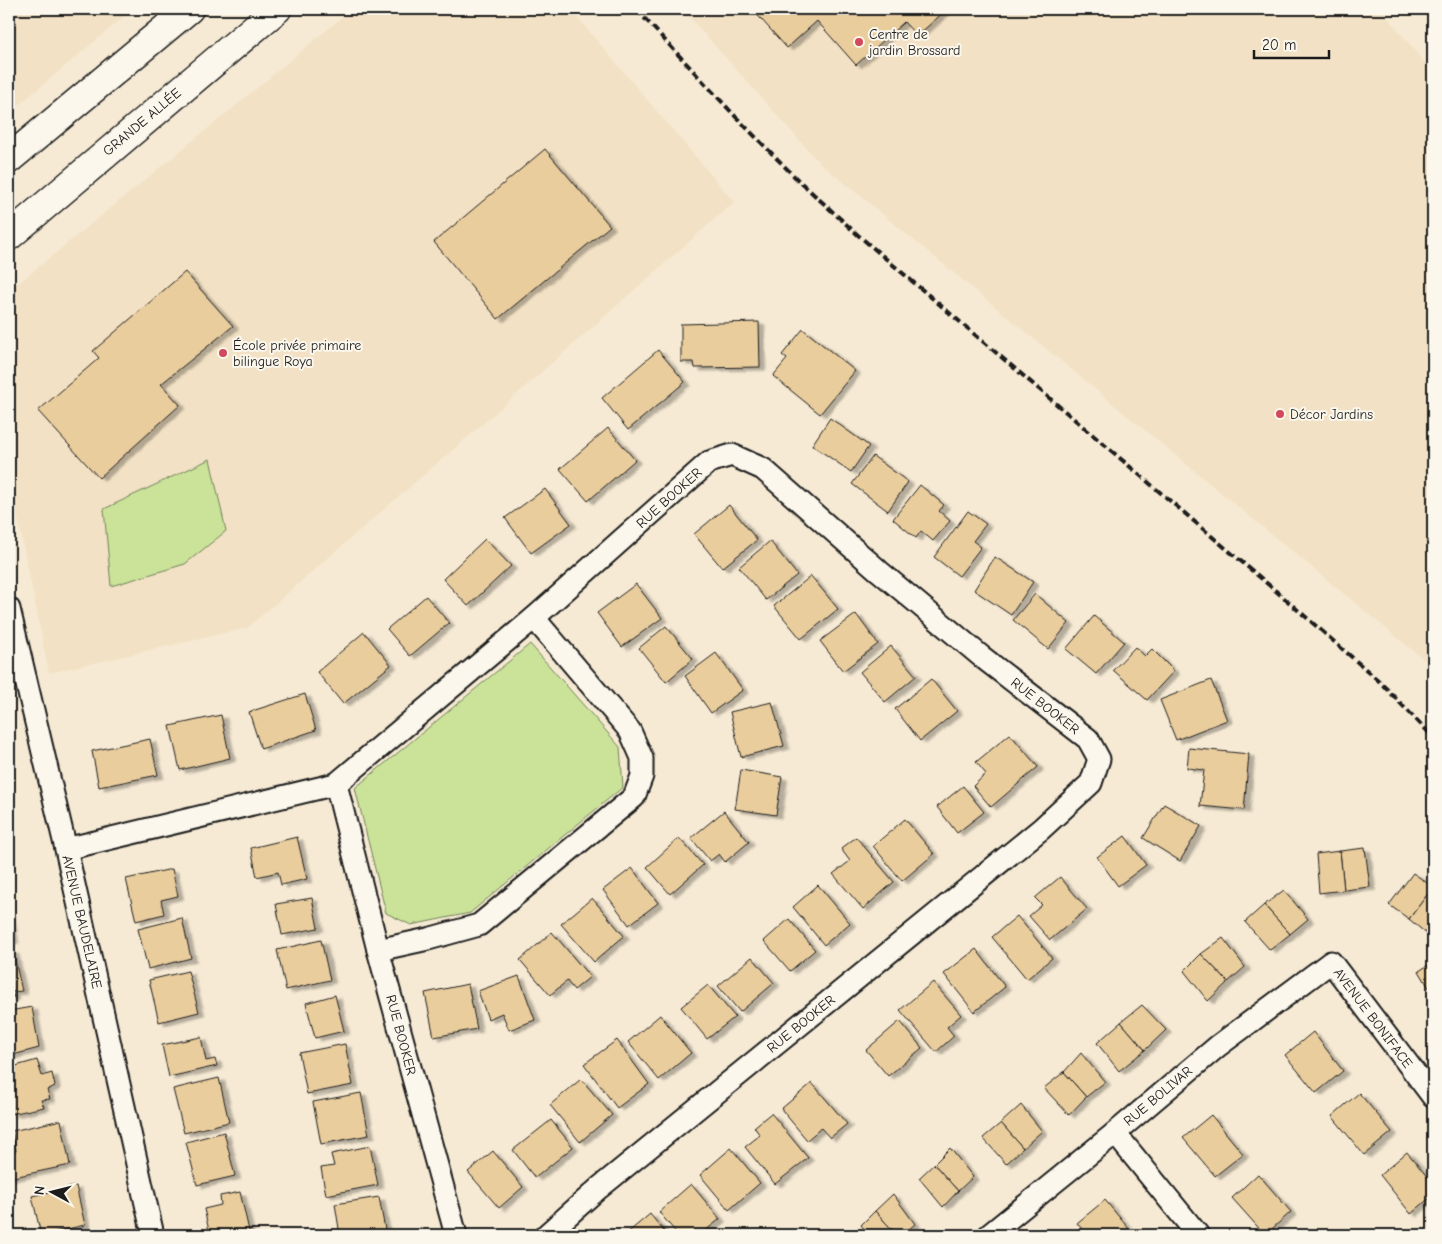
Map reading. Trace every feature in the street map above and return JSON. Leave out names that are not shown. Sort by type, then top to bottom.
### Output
[{"type":"main road","points":[[9,159],[189,9]]},
{"type":"main road","name":"GRANDE ALLÉE","points":[[9,236],[277,9]]},
{"type":"street","name":"RUE BOOKER","points":[[66,849],[336,784],[534,618],[709,462],[732,455],[763,469],[879,571],[982,656],[1088,739],[1099,759],[1091,783],[1041,829],[607,1182],[546,1235]]},
{"type":"street","name":"AVENUE BAUDELAIRE","points":[[9,609],[66,849],[153,1235]]},
{"type":"street","points":[[378,950],[479,925],[634,797],[642,776],[642,758],[630,731],[534,618]]},
{"type":"street","name":"RUE BOOKER","points":[[336,784],[378,950],[456,1235]]},
{"type":"street","name":"AVENUE BONIFACE","points":[[1331,962],[1433,1096]]},
{"type":"street","name":"RUE BOLIVAR","points":[[990,1235],[1115,1134],[1218,1046],[1331,962]]},
{"type":"street","points":[[1115,1134],[1198,1235]]},
{"type":"shaded area","points":[[9,9],[133,9],[9,113]]},
{"type":"shaded area","points":[[352,9],[570,9],[734,202],[494,414],[247,628],[49,673],[18,519],[9,496],[9,291]]},
{"type":"shaded area","name":"Décor Jardins","points":[[682,9],[1381,9],[1433,73],[1433,667],[819,162]]},
{"type":"green space","points":[[210,459],[226,531],[185,564],[111,586],[104,509]]},
{"type":"green space","points":[[530,644],[620,747],[623,787],[470,913],[411,925],[386,913],[355,788]]},
{"type":"building","name":"Centre de jardin Brossard","points":[[752,9],[947,9],[917,36],[904,22],[856,65],[817,21],[787,48]]},
{"type":"building","points":[[545,149],[610,226],[498,319],[434,242]]},
{"type":"building","points":[[185,272],[233,326],[161,384],[180,405],[99,478],[38,411],[99,358],[93,351]]},
{"type":"building","points":[[759,322],[760,367],[695,368],[694,362],[681,362],[681,324]]},
{"type":"building","points":[[803,329],[855,371],[820,414],[773,376],[787,359],[782,355]]},
{"type":"building","points":[[658,350],[685,382],[628,430],[602,398]]},
{"type":"building","points":[[830,418],[869,446],[851,472],[812,445]]},
{"type":"building","points":[[608,428],[635,460],[588,501],[560,469]]},
{"type":"building","points":[[873,456],[908,482],[888,511],[852,484]]},
{"type":"building","points":[[920,485],[944,505],[939,511],[950,521],[933,541],[921,531],[916,538],[893,519]]},
{"type":"building","points":[[545,489],[571,524],[531,553],[505,518]]},
{"type":"building","points":[[729,505],[757,540],[722,568],[694,534]]},
{"type":"building","points":[[968,511],[986,524],[973,541],[981,547],[959,576],[934,557]]},
{"type":"building","points":[[485,539],[511,566],[468,606],[443,579]]},
{"type":"building","points":[[770,541],[797,575],[766,600],[739,567]]},
{"type":"building","points":[[995,557],[1033,582],[1011,615],[974,590]]},
{"type":"building","points":[[811,576],[838,609],[801,639],[774,606]]},
{"type":"building","points":[[636,584],[662,618],[622,647],[597,613]]},
{"type":"building","points":[[1035,594],[1069,623],[1048,649],[1013,620]]},
{"type":"building","points":[[426,596],[449,623],[410,656],[387,629]]},
{"type":"building","points":[[856,614],[878,644],[843,671],[820,641]]},
{"type":"building","points":[[1094,616],[1124,642],[1096,674],[1066,649]]},
{"type":"building","points":[[666,626],[693,659],[666,682],[639,648]]},
{"type":"building","points":[[364,632],[391,665],[343,704],[317,672]]},
{"type":"building","points":[[891,646],[916,676],[885,702],[860,672]]},
{"type":"building","points":[[1135,647],[1145,656],[1152,649],[1174,671],[1147,700],[1113,670]]},
{"type":"building","points":[[716,653],[743,690],[711,713],[685,676]]},
{"type":"building","points":[[931,679],[957,711],[920,741],[895,709]]},
{"type":"building","points":[[1211,680],[1227,720],[1176,740],[1160,700]]},
{"type":"building","points":[[305,694],[316,730],[261,749],[249,712]]},
{"type":"building","points":[[772,702],[784,746],[741,757],[730,712]]},
{"type":"building","points":[[221,715],[230,758],[180,770],[170,726]]},
{"type":"building","points":[[1010,734],[1038,767],[991,807],[973,786],[986,774],[976,762]]},
{"type":"building","points":[[150,739],[158,775],[99,787],[92,751]]},
{"type":"building","points":[[1189,748],[1249,754],[1244,810],[1200,806],[1204,770],[1187,768]]},
{"type":"building","points":[[741,770],[782,777],[776,815],[735,809]]},
{"type":"building","points":[[963,786],[984,812],[957,833],[937,807]]},
{"type":"building","points":[[1164,804],[1201,826],[1180,861],[1143,838]]},
{"type":"building","points":[[724,811],[749,842],[725,862],[719,854],[710,861],[691,838]]},
{"type":"building","points":[[905,819],[934,854],[902,881],[873,846]]},
{"type":"building","points":[[1125,836],[1146,865],[1118,886],[1097,857]]},
{"type":"building","points":[[297,837],[307,879],[281,885],[278,872],[257,877],[251,848]]},
{"type":"building","points":[[856,837],[894,882],[863,909],[833,874],[850,861],[841,849]]},
{"type":"building","points":[[679,838],[703,865],[670,894],[647,867]]},
{"type":"building","points":[[1365,848],[1370,887],[1344,890],[1340,851]]},
{"type":"building","points":[[1340,851],[1344,890],[1319,893],[1316,854]]},
{"type":"building","points":[[632,868],[658,903],[629,925],[603,890]]},
{"type":"building","points":[[172,869],[178,896],[161,900],[164,914],[136,921],[126,879]]},
{"type":"building","points":[[1413,873],[1433,887],[1409,919],[1389,905]]},
{"type":"building","points":[[1060,877],[1087,909],[1050,940],[1029,916],[1042,905],[1035,898]]},
{"type":"building","points":[[818,885],[850,923],[824,945],[793,907]]},
{"type":"building","points":[[1433,887],[1433,928],[1428,935],[1409,919]]},
{"type":"building","points":[[1284,890],[1308,919],[1290,934],[1264,905]]},
{"type":"building","points":[[312,898],[318,928],[282,935],[276,904]]},
{"type":"building","points":[[592,898],[624,936],[594,962],[561,924]]},
{"type":"building","points":[[1264,905],[1290,934],[1270,950],[1245,922]]},
{"type":"building","points":[[9,915],[13,940],[9,941]]},
{"type":"building","points":[[1017,916],[1052,958],[1027,979],[992,937]]},
{"type":"building","points":[[182,918],[191,958],[148,969],[138,929]]},
{"type":"building","points":[[789,919],[815,950],[790,971],[764,941]]},
{"type":"building","points":[[552,932],[590,977],[574,990],[567,981],[550,995],[520,960]]},
{"type":"building","points":[[1223,938],[1245,967],[1228,982],[1201,954]]},
{"type":"building","points":[[321,940],[330,980],[286,990],[277,950]]},
{"type":"building","points":[[976,949],[1005,987],[974,1012],[944,974]]},
{"type":"building","points":[[13,951],[22,991],[12,992],[14,997],[9,998],[9,952]]},
{"type":"building","points":[[1201,954],[1228,982],[1208,1001],[1184,971]]},
{"type":"building","points":[[752,957],[774,983],[740,1012],[718,986]]},
{"type":"building","points":[[1433,962],[1433,989],[1431,991],[1419,971]]},
{"type":"building","points":[[188,971],[199,1012],[159,1022],[149,980]]},
{"type":"building","points":[[519,976],[535,1020],[509,1030],[502,1013],[488,1019],[478,991]]},
{"type":"building","points":[[933,982],[961,1015],[947,1027],[954,1036],[936,1052],[900,1010]]},
{"type":"building","points":[[468,984],[477,1029],[434,1037],[425,993]]},
{"type":"building","points":[[708,985],[735,1017],[707,1039],[681,1007]]},
{"type":"building","points":[[335,995],[344,1031],[315,1038],[306,1003]]},
{"type":"building","points":[[1142,1005],[1166,1030],[1145,1050],[1121,1022]]},
{"type":"building","points":[[32,1007],[39,1048],[9,1056],[9,1011]]},
{"type":"building","points":[[660,1015],[691,1053],[659,1080],[628,1042]]},
{"type":"building","points":[[900,1021],[922,1048],[888,1076],[866,1050]]},
{"type":"building","points":[[1121,1022],[1145,1050],[1119,1071],[1097,1043]]},
{"type":"building","points":[[1313,1032],[1343,1071],[1316,1093],[1285,1055]]},
{"type":"building","points":[[201,1037],[206,1061],[215,1059],[217,1066],[169,1077],[162,1045]]},
{"type":"building","points":[[617,1040],[649,1084],[617,1108],[584,1064]]},
{"type":"building","points":[[345,1044],[353,1085],[307,1094],[299,1053]]},
{"type":"building","points":[[1081,1053],[1105,1082],[1086,1097],[1064,1072]]},
{"type":"building","points":[[37,1060],[42,1076],[52,1073],[55,1086],[47,1090],[50,1099],[41,1100],[44,1107],[11,1114],[9,1068]]},
{"type":"building","points":[[1064,1072],[1086,1097],[1069,1115],[1044,1088]]},
{"type":"building","points":[[219,1078],[229,1122],[184,1133],[173,1089]]},
{"type":"building","points":[[581,1079],[612,1115],[580,1142],[550,1105]]},
{"type":"building","points":[[812,1083],[847,1124],[830,1138],[821,1128],[807,1140],[781,1109]]},
{"type":"building","points":[[361,1093],[369,1135],[321,1144],[313,1102]]},
{"type":"building","points":[[1359,1093],[1392,1132],[1364,1155],[1332,1116]]},
{"type":"building","points":[[1021,1105],[1042,1131],[1023,1148],[1001,1123]]},
{"type":"building","points":[[771,1113],[808,1158],[775,1184],[745,1147],[760,1135],[754,1127]]},
{"type":"building","points":[[1211,1115],[1243,1154],[1215,1176],[1183,1138]]},
{"type":"building","points":[[61,1120],[70,1165],[9,1178],[9,1152],[16,1151],[12,1131]]},
{"type":"building","points":[[551,1120],[573,1147],[535,1178],[513,1150]]},
{"type":"building","points":[[1001,1123],[1023,1148],[1006,1164],[983,1138]]},
{"type":"building","points":[[224,1132],[235,1176],[197,1185],[186,1142]]},
{"type":"building","points":[[370,1146],[378,1185],[326,1195],[321,1168],[334,1166],[331,1154]]},
{"type":"building","points":[[731,1148],[760,1183],[729,1210],[700,1175]]},
{"type":"building","points":[[950,1148],[973,1177],[958,1191],[934,1164]]},
{"type":"building","points":[[493,1151],[523,1187],[499,1208],[468,1172]]},
{"type":"building","points":[[1407,1152],[1433,1184],[1433,1195],[1411,1214],[1380,1175]]},
{"type":"building","points":[[934,1164],[958,1191],[943,1207],[919,1178]]},
{"type":"building","points":[[1258,1174],[1291,1212],[1265,1235],[1232,1198]]},
{"type":"building","points":[[691,1184],[720,1219],[700,1235],[678,1235],[659,1212]]},
{"type":"building","points":[[76,1186],[85,1225],[41,1235],[32,1196]]},
{"type":"building","points":[[240,1192],[250,1235],[210,1235],[204,1209],[221,1205],[220,1196]]},
{"type":"building","points":[[893,1194],[915,1224],[902,1235],[897,1235],[875,1211]]},
{"type":"building","points":[[379,1197],[386,1235],[340,1235],[335,1204]]},
{"type":"building","points":[[1105,1200],[1134,1235],[1087,1235],[1077,1223]]},
{"type":"building","points":[[875,1211],[897,1235],[869,1235],[861,1225]]},
{"type":"building","points":[[650,1214],[667,1235],[625,1235]]},
{"type":"railway","points":[[636,9],[735,116],[797,179],[858,235],[1283,597],[1379,681],[1433,737]]},
{"type":"place","name":"Centre de jardin Brossard","points":[[859,42]]},
{"type":"place","name":"École privée primaire bilingue Roya","points":[[223,353]]},
{"type":"place","name":"Décor Jardins","points":[[1280,414]]}]
